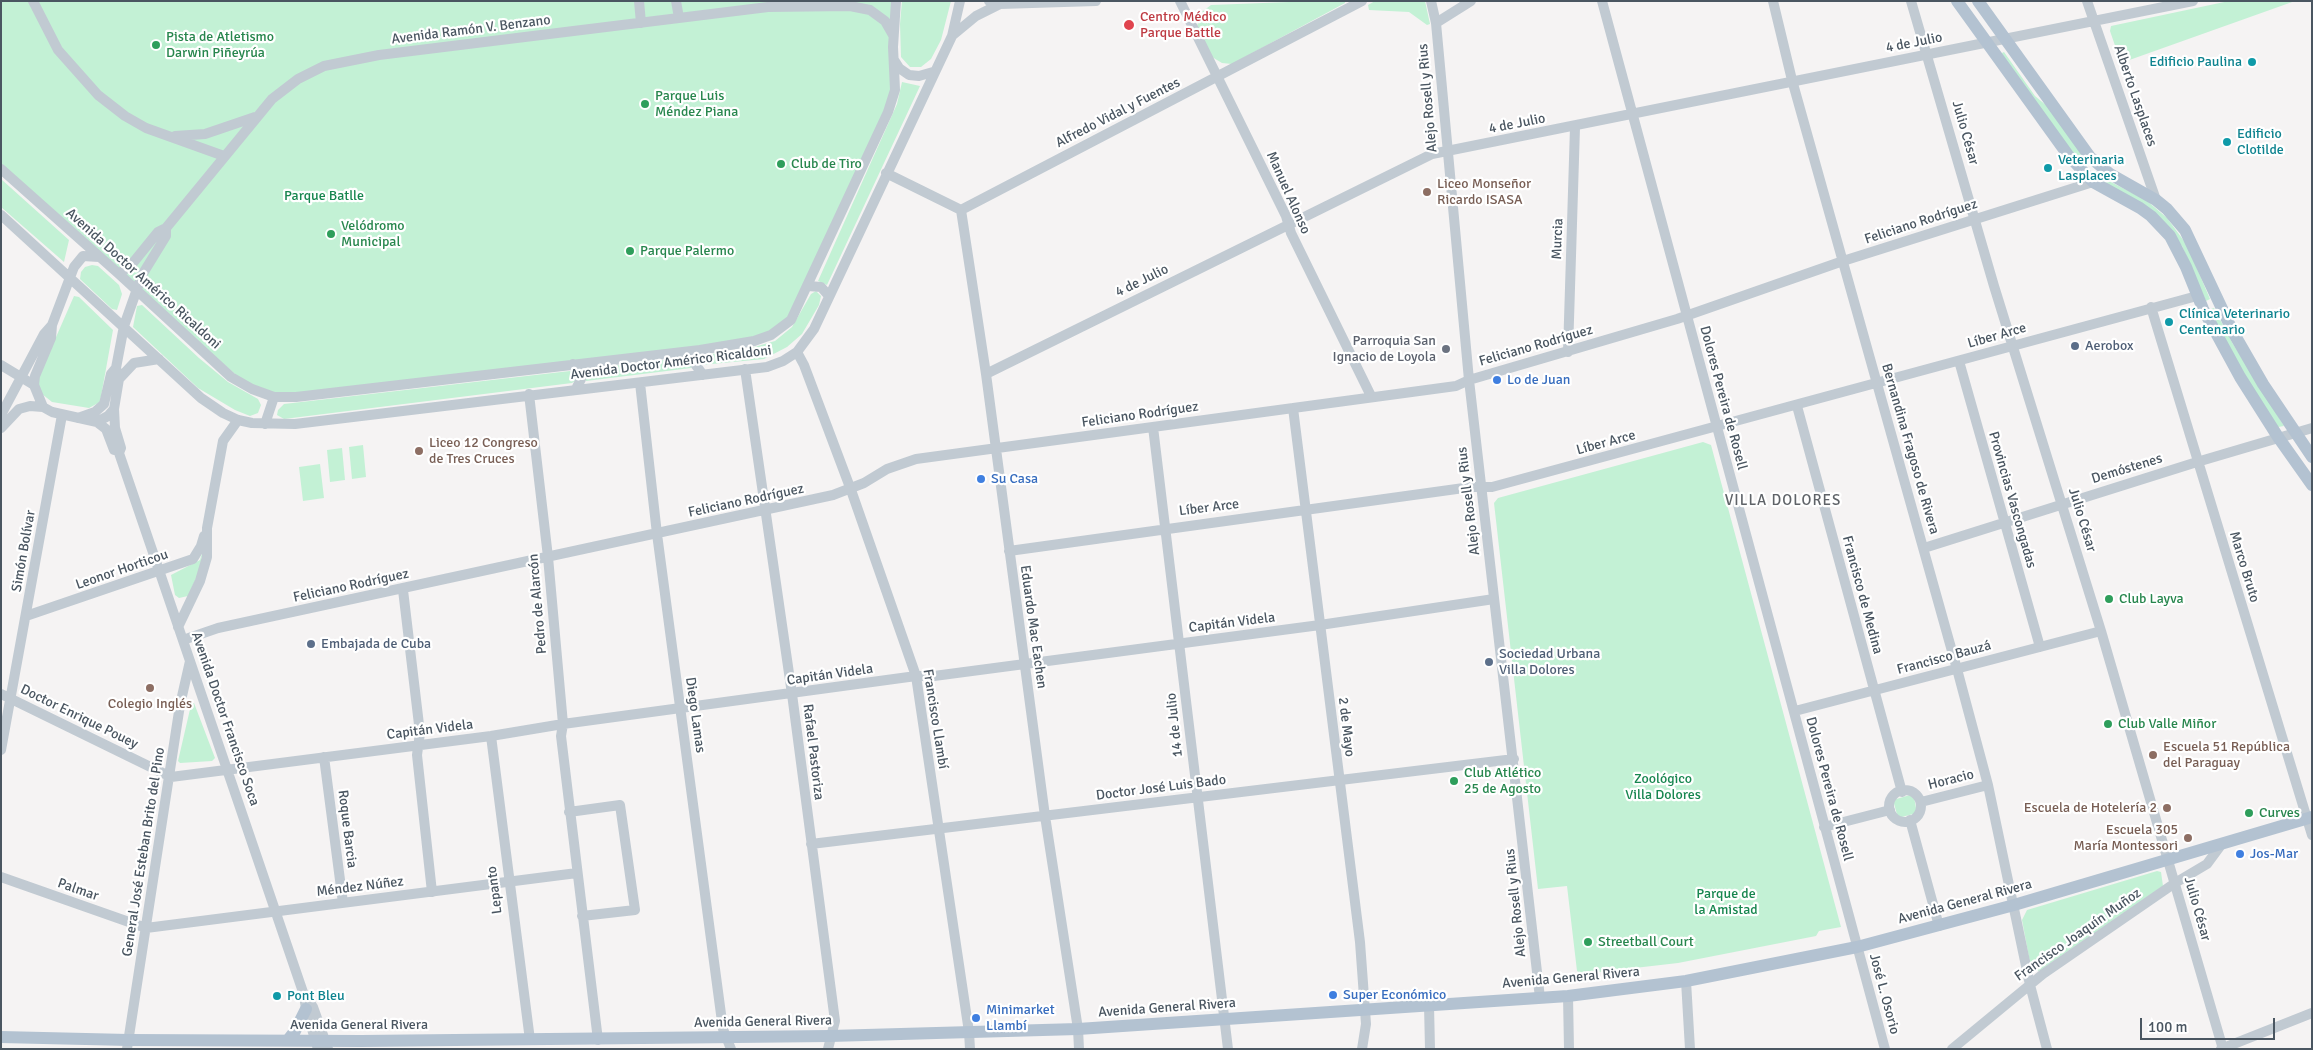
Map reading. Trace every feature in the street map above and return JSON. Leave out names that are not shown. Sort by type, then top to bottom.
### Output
[{"type":"main road","points":[[1957,1],[2043,124],[2068,155],[2093,182],[2140,208],[2163,227],[2176,245],[2197,296],[2240,377],[2278,437],[2312,485]]},
{"type":"main road","points":[[1978,1],[2090,157],[2110,174],[2156,200],[2167,209],[2184,230],[2233,332],[2263,384],[2312,457]]},
{"type":"main road","name":"Avenida General Rivera","points":[[1,1037],[127,1045],[288,1040],[322,1044],[361,1041],[598,1040],[830,1036],[1078,1029],[1568,996],[1686,981],[1857,947],[2014,905],[2168,858],[2221,845],[2309,818]]},
{"type":"main road","points":[[288,1040],[306,1009]]},
{"type":"street","points":[[32,1],[58,50],[86,83],[125,116],[164,136],[224,156]]},
{"type":"street","points":[[639,1],[641,23]]},
{"type":"street","points":[[676,1],[679,18]]},
{"type":"street","name":"Avenida Ramón V. Benzano","points":[[850,6],[866,1]]},
{"type":"street","name":"Avenida Doctor Américo Ricaldoni","points":[[1,169],[136,289],[231,378],[252,389],[274,397],[296,397],[700,350],[754,341],[783,328],[791,320],[891,107],[895,90],[893,36],[896,1]]},
{"type":"street","name":"Avenida Doctor Américo Ricaldoni","points":[[1,215],[201,398],[238,420],[265,424],[295,424],[529,394],[640,383],[767,367],[783,361],[797,352],[814,329],[933,72],[952,36],[960,1]]},
{"type":"street","points":[[989,1],[1000,4],[1096,1]]},
{"type":"street","name":"Manuel Alonso","points":[[1180,1],[1371,396]]},
{"type":"street","name":"Alfredo Vidal y Fuentes","points":[[961,210],[1362,1]]},
{"type":"street","name":"Alejo Rosell y Rius","points":[[1431,1],[1436,23],[1446,152],[1469,380],[1540,998]]},
{"type":"street","points":[[1436,23],[1472,1]]},
{"type":"street","name":"Dolores Pereira de Rosell","points":[[1602,1],[1857,947]]},
{"type":"street","name":"Bernandina Fragoso de Rivera","points":[[1773,1],[1792,80],[1958,669],[1988,785],[2030,984],[2047,1049]]},
{"type":"street","name":"Julio César","points":[[1911,1],[1928,54],[1974,219],[2015,346],[2101,631],[2222,1049]]},
{"type":"street","name":"Alberto Lasplaces","points":[[2087,1],[2156,200]]},
{"type":"street","name":"4 de Julio","points":[[986,374],[1432,154],[1633,115],[1792,80],[1986,42],[2005,40],[2094,20],[2193,1]]},
{"type":"street","points":[[952,36],[976,16],[1000,4]]},
{"type":"street","name":"Avenida Ramón V. Benzano","points":[[119,274],[132,264],[158,232],[166,228],[254,117],[286,86],[310,73],[339,62],[379,55],[768,7],[850,6],[870,10],[881,16],[893,36]]},
{"type":"street","points":[[894,60],[900,68],[909,74],[918,76],[933,72]]},
{"type":"street","points":[[164,136],[205,134],[254,117]]},
{"type":"street","name":"Murcia","points":[[1568,352],[1574,127]]},
{"type":"street","points":[[886,173],[961,210]]},
{"type":"street","name":"Feliciano Rodríguez","points":[[183,640],[218,628],[403,590],[851,490],[901,463],[916,459],[1456,386],[1469,380],[1686,316],[1843,261],[2093,182]]},
{"type":"street","name":"Eduardo Mac Eachen","points":[[961,210],[986,374],[1024,664],[1078,1029],[1079,1049]]},
{"type":"street","name":"Avenida Ramón V. Benzano","points":[[136,289],[150,260],[166,236],[166,228]]},
{"type":"street","points":[[43,407],[34,385],[35,376],[51,338],[52,325],[70,277],[77,261],[83,256],[100,257]]},
{"type":"street","points":[[808,286],[821,287],[829,296]]},
{"type":"street","name":"Avenida Doctor Francisco Soca","points":[[136,289],[124,326],[116,368],[119,379],[114,409],[115,428],[121,448],[119,453],[276,911],[304,995],[306,1009],[322,1044]]},
{"type":"street","name":"Líber Arce","points":[[1009,551],[1306,509],[1492,487],[1716,428],[1877,382],[2197,296]]},
{"type":"street","name":"Marco Bruto","points":[[2151,307],[2197,462],[2309,818],[2312,835]]},
{"type":"street","points":[[1,415],[44,334],[52,325]]},
{"type":"street","points":[[700,350],[695,357],[696,364],[703,375]]},
{"type":"street","name":"Francisco Llambí","points":[[797,352],[804,365],[851,490],[916,676],[970,1049]]},
{"type":"street","points":[[119,379],[134,363],[159,359]]},
{"type":"street","name":"Provincias Vascongadas","points":[[1959,361],[2003,523],[2040,647]]},
{"type":"street","points":[[573,364],[579,369],[581,379],[576,389]]},
{"type":"street","points":[[1,365],[34,385]]},
{"type":"street","points":[[78,418],[95,412],[104,404],[111,374],[116,368]]},
{"type":"street","name":"Rafael Pastoriza","points":[[745,369],[792,694],[835,1021],[828,1049]]},
{"type":"street","name":"Diego Lamas","points":[[640,383],[657,534],[680,709],[726,1037],[731,1049]]},
{"type":"street","name":"Pedro de Alarcón","points":[[529,394],[548,557],[563,724],[561,736],[569,812],[598,1040]]},
{"type":"street","points":[[265,424],[274,397]]},
{"type":"street","points":[[1,428],[19,409],[30,406],[43,407],[62,415],[97,422],[108,416],[114,409]]},
{"type":"street","name":"Francisco de Medina","points":[[1797,406],[1874,691],[1905,791],[1916,792],[1920,802]]},
{"type":"street","name":"2 de Mayo","points":[[1293,408],[1360,942],[1366,1009],[1362,1049]]},
{"type":"street","name":"Simón Bolívar","points":[[1,750],[62,415]]},
{"type":"street","points":[[178,627],[204,569],[208,538],[207,528],[223,440],[238,420]]},
{"type":"street","name":"Avenida Doctor Francisco Soca","points":[[97,422],[106,429],[114,450],[119,453]]},
{"type":"street","name":"14 de Julio","points":[[1153,427],[1228,1049]]},
{"type":"street","name":"Demóstenes","points":[[1924,548],[2312,428]]},
{"type":"street","name":"Leonor Horticou","points":[[26,616],[160,572],[193,559],[202,546],[207,528]]},
{"type":"street","points":[[403,590],[420,733],[417,755],[432,892]]},
{"type":"street","name":"Capitán Videla","points":[[171,777],[491,736],[563,724],[916,676],[934,676],[1320,625],[1494,599]]},
{"type":"street","name":"Francisco Bauzá","points":[[1794,712],[2101,631]]},
{"type":"street","name":"General José Esteban Brito del Pino","points":[[127,1045],[171,777],[180,705],[190,660]]},
{"type":"street","name":"Doctor Enrique Pouey","points":[[1,694],[171,777]]},
{"type":"street","name":"Lepanto","points":[[491,736],[508,883],[530,1040]]},
{"type":"street","name":"Roque Barcia","points":[[324,757],[343,903]]},
{"type":"street","name":"Doctor José Luis Bado","points":[[811,844],[1514,759]]},
{"type":"street","name":"Horacio","points":[[1920,802],[1988,785]]},
{"type":"street","points":[[1905,791],[1890,798],[1890,810],[1893,819],[1910,820],[1922,812],[1920,802]]},
{"type":"street","points":[[569,812],[620,805],[635,910],[582,916]]},
{"type":"street","points":[[1824,827],[1890,810]]},
{"type":"street","points":[[1910,820],[1939,926]]},
{"type":"street","name":"Francisco Joaquín Muñoz","points":[[1952,1049],[2030,984],[2175,883],[2207,864],[2221,845]]},
{"type":"street","name":"Méndez Núñez","points":[[146,928],[577,873]]},
{"type":"street","name":"Palmar","points":[[1,877],[146,928]]},
{"type":"street","name":"José L. Osorio","points":[[1857,947],[1885,1049]]},
{"type":"street","points":[[1686,981],[1690,1049]]},
{"type":"street","name":"Avenida Doctor Francisco Soca","points":[[304,995],[313,1007],[322,1044]]},
{"type":"street","points":[[1568,996],[1569,1049]]},
{"type":"street","points":[[1429,1005],[1430,1049]]},
{"type":"street","points":[[2222,1049],[2312,1013]]},
{"type":"street","points":[[361,1041],[373,1049]]},
{"type":"green space","name":"Parque Batlle","points":[[1,1],[896,1],[895,90],[791,320],[754,341],[296,397],[252,389],[1,169]]},
{"type":"green space","points":[[902,1],[951,1],[941,40],[931,59],[921,67],[910,67],[901,57],[900,24]]},
{"type":"green space","points":[[1345,1],[1345,3],[1232,64],[1222,63],[1212,57],[1197,28],[1199,14],[1211,5]]},
{"type":"green space","points":[[1375,1],[1425,1],[1430,24],[1427,25],[1409,12],[1369,10],[1368,5]]},
{"type":"green space","points":[[2229,1],[2295,1],[2121,63],[2110,31],[2111,26]]},
{"type":"green space","points":[[2004,52],[2035,96],[2047,106],[2089,163],[2084,168],[2000,54]]},
{"type":"green space","points":[[902,82],[920,86],[827,285],[818,281],[897,104]]},
{"type":"green space","points":[[2096,171],[2109,181],[2146,200],[2167,218],[2187,245],[2210,299],[2206,301],[2182,246],[2092,175]]},
{"type":"green space","points":[[1,179],[69,240],[64,262],[1,207]]},
{"type":"green space","points":[[98,266],[119,285],[122,294],[117,310],[112,309],[80,279],[81,272],[85,267]]},
{"type":"green space","points":[[816,291],[821,296],[819,305],[802,334],[787,347],[764,359],[701,365],[700,358],[704,355],[747,349],[775,341],[792,327],[811,294]]},
{"type":"green space","points":[[74,296],[79,297],[113,330],[100,402],[89,408],[52,402],[42,394],[38,383],[39,376]]},
{"type":"green space","points":[[142,305],[228,382],[258,399],[261,405],[258,413],[250,416],[235,410],[198,388],[133,327],[137,306]]},
{"type":"green space","points":[[2214,308],[2233,344],[2284,426],[2278,427],[2265,412],[2208,310]]},
{"type":"green space","points":[[690,357],[691,368],[586,381],[585,369]]},
{"type":"green space","points":[[570,371],[576,377],[572,383],[284,419],[277,415],[278,410],[284,404]]},
{"type":"green space","name":"Zoológico Villa Dolores","points":[[1703,442],[1711,445],[1841,927],[1819,931],[1816,936],[1678,963],[1582,974],[1577,971],[1567,886],[1538,889],[1494,503],[1498,498]]},
{"type":"green space","points":[[363,445],[366,477],[352,479],[349,447]]},
{"type":"green space","points":[[342,448],[345,480],[330,482],[327,450]]},
{"type":"green space","points":[[320,464],[324,498],[303,501],[299,467]]},
{"type":"green space","points":[[204,546],[199,572],[188,596],[179,598],[175,595],[171,575],[200,560]]},
{"type":"green space","points":[[194,703],[215,758],[212,761],[180,763],[178,761],[191,705]]},
{"type":"green space","points":[[1910,795],[1914,797],[1917,813],[1898,818],[1893,800]]},
{"type":"green space","points":[[2157,871],[2161,872],[2163,886],[2039,971],[2031,968],[2022,920],[2027,910]]},
{"type":"place","name":"Centro Médico Parque Battle","points":[[1129,25]]},
{"type":"place","name":"Pista de Atletismo Darwin Piñeyrúa","points":[[156,45]]},
{"type":"place","name":"Edificio Paulina","points":[[2252,62]]},
{"type":"place","name":"Parque Luis Méndez Piana","points":[[645,104]]},
{"type":"place","name":"Edificio Clotilde","points":[[2227,142]]},
{"type":"place","name":"Club de Tiro","points":[[781,164]]},
{"type":"place","name":"Veterinaria Lasplaces","points":[[2048,168]]},
{"type":"place","name":"Liceo Monseñor Ricardo ISASA","points":[[1427,192]]},
{"type":"place","name":"Velódromo Municipal","points":[[331,234]]},
{"type":"place","name":"Parque Palermo","points":[[630,251]]},
{"type":"place","name":"Clínica Veterinario Centenario","points":[[2169,322]]},
{"type":"place","name":"Aerobox","points":[[2075,346]]},
{"type":"place","name":"Parroquia San Ignacio de Loyola","points":[[1446,349]]},
{"type":"place","name":"Lo de Juan","points":[[1497,380]]},
{"type":"place","name":"Liceo 12 Congreso de Tres Cruces","points":[[419,451]]},
{"type":"place","name":"Su Casa","points":[[981,479]]},
{"type":"place","name":"Club Layva","points":[[2109,599]]},
{"type":"place","name":"Embajada de Cuba","points":[[311,644]]},
{"type":"place","name":"Sociedad Urbana Villa Dolores","points":[[1489,662]]},
{"type":"place","name":"Colegio Inglés","points":[[150,688]]},
{"type":"place","name":"Club Valle Miñor","points":[[2108,724]]},
{"type":"place","name":"Escuela 51 República del Paraguay","points":[[2153,755]]},
{"type":"place","name":"Club Atlético 25 de Agosto","points":[[1454,781]]},
{"type":"place","name":"Escuela de Hotelería 2","points":[[2167,808]]},
{"type":"place","name":"Curves","points":[[2249,813]]},
{"type":"place","name":"Escuela 305 María Montessori","points":[[2188,838]]},
{"type":"place","name":"Jos-Mar","points":[[2240,854]]},
{"type":"place","name":"Streetball Court","points":[[1588,942]]},
{"type":"place","name":"Super Económico","points":[[1333,995]]},
{"type":"place","name":"Pont Bleu","points":[[277,996]]},
{"type":"place","name":"Minimarket Llambí","points":[[976,1018]]},
{"type":"district","name":"VILLA DOLORES","points":[[1783,501]]},
{"type":"park label","name":"Parque de la Amistad","points":[[1726,902]]}]
